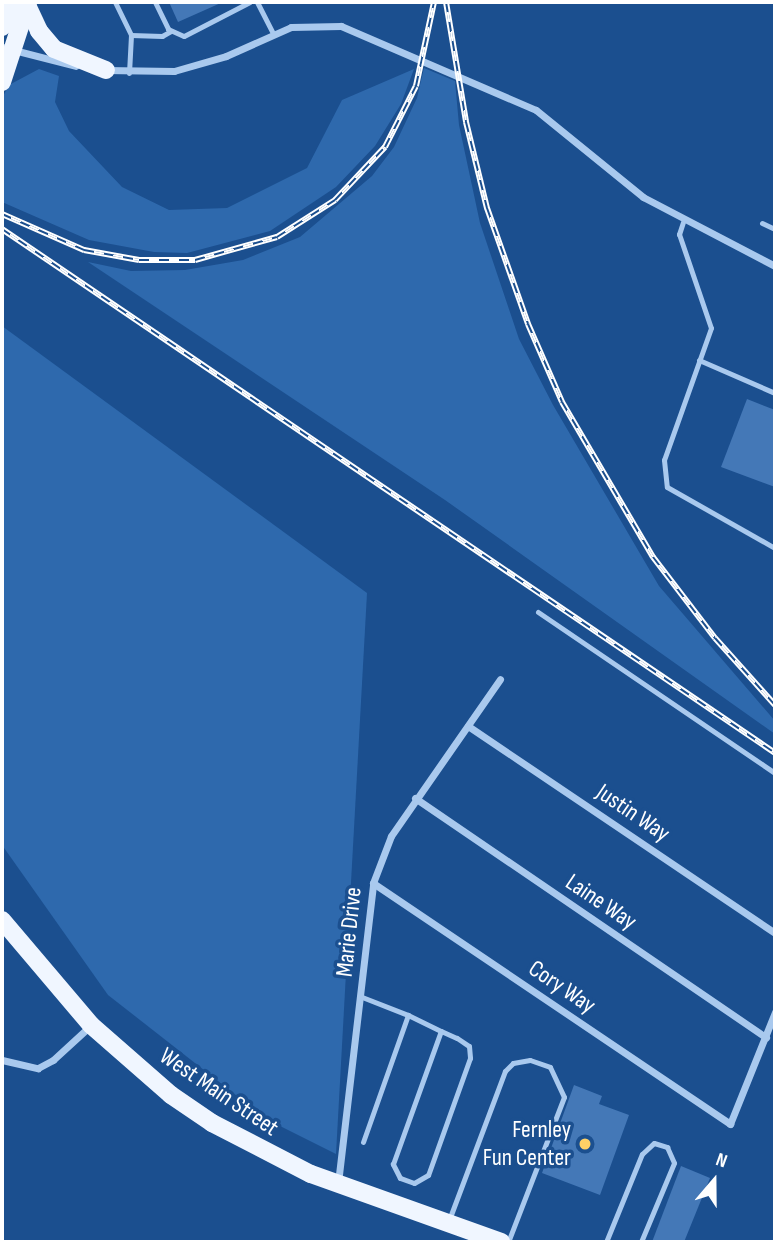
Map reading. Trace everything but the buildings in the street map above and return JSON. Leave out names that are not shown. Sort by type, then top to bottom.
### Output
[{"type":"main road","points":[[2,27],[21,3]]},
{"type":"main road","points":[[2,82],[6,48],[21,3]]},
{"type":"main road","points":[[21,3],[54,49],[106,70]]},
{"type":"main road","name":"West Main Street","points":[[2,920],[91,1025],[171,1095],[212,1123],[275,1159],[501,1242]]},
{"type":"street","points":[[6,48],[129,73],[187,68],[273,33],[300,25],[341,26],[457,73],[536,110],[615,177],[683,222],[775,266]]},
{"type":"street","name":"Marie Drive","points":[[338,1184],[362,997],[373,883],[391,836],[500,679]]},
{"type":"street","name":"Justin Way","points":[[468,726],[775,933]]},
{"type":"street","name":"Laine Way","points":[[415,798],[766,1037]]},
{"type":"street","name":"Cory Way","points":[[373,883],[730,1124],[766,1037]]},
{"type":"street","points":[[766,1037],[775,1012]]},
{"type":"street","points":[[2,1060],[38,1068],[53,1060],[91,1025]]},
{"type":"lane","points":[[115,2],[131,35],[129,73]]},
{"type":"lane","points":[[155,2],[171,32]]},
{"type":"lane","points":[[131,35],[162,36],[171,32],[184,36],[198,32],[250,2]]},
{"type":"lane","points":[[257,2],[273,33]]},
{"type":"lane","points":[[683,222],[679,234],[710,328],[664,460],[667,487],[775,548]]},
{"type":"lane","points":[[762,223],[775,229]]},
{"type":"lane","points":[[699,360],[775,393]]},
{"type":"lane","points":[[538,612],[775,773]]},
{"type":"lane","points":[[362,997],[408,1014],[441,1031],[469,1046],[470,1058],[428,1175],[414,1184],[400,1178],[393,1164],[441,1031]]},
{"type":"lane","points":[[362,1142],[408,1014]]},
{"type":"lane","points":[[448,1223],[505,1071],[513,1063],[530,1060],[550,1067],[564,1097],[508,1242]]},
{"type":"lane","points":[[606,1242],[642,1154],[654,1143],[667,1147],[674,1163],[641,1242]]},
{"type":"shaded area","points":[[424,68],[455,81],[459,125],[480,223],[519,339],[553,405],[659,586],[775,721],[775,734],[445,500],[88,262],[131,271],[185,270],[243,260],[300,237],[372,176],[394,147],[417,98]]},
{"type":"shaded area","points":[[39,69],[59,76],[55,102],[69,131],[122,187],[169,210],[227,208],[307,168],[342,100],[414,69],[401,104],[375,146],[336,187],[270,231],[187,253],[154,252],[89,240],[2,202],[2,98],[9,85]]},
{"type":"shaded area","points":[[2,326],[367,593],[336,1154],[268,1120],[108,995],[2,845]]},
{"type":"railway","points":[[2,214],[84,250],[139,260],[195,260],[277,237],[335,200],[385,147],[416,86],[434,2]]},
{"type":"railway","points":[[446,2],[466,122],[487,208],[528,324],[562,402],[653,557],[715,638],[775,705]]},
{"type":"railway","points":[[2,229],[775,753]]},
{"type":"place","name":"Fernley Fun Center","points":[[585,1144]]}]
